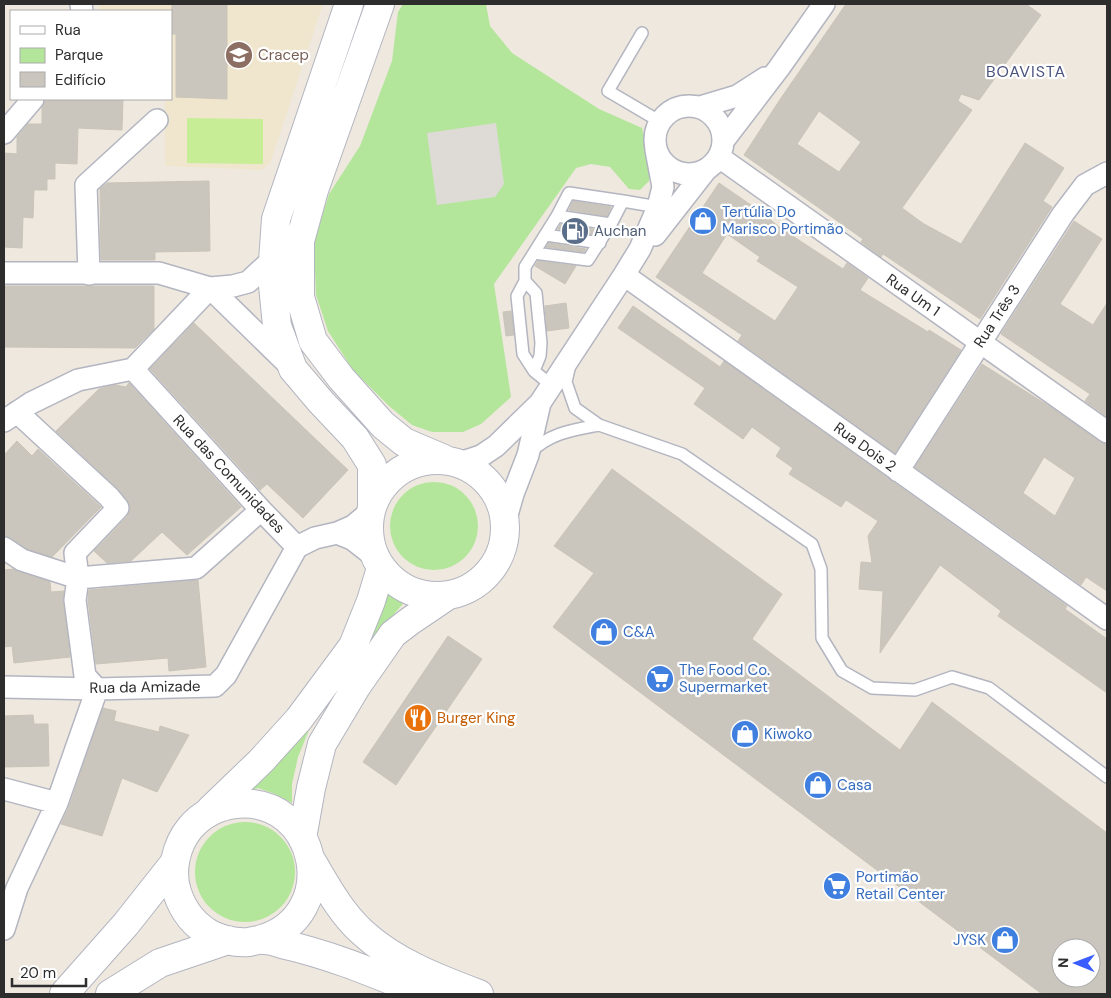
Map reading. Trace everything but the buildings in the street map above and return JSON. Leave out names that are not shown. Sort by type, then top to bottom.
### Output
[{"type":"main road","points":[[349,4],[276,219],[272,275],[277,326],[293,369],[355,438],[372,465],[368,536],[377,562],[394,582],[410,592],[429,596],[447,596],[462,592],[475,585],[490,572],[500,556],[505,537],[505,522],[501,503],[491,486],[477,472],[404,442],[383,425],[341,378],[314,341],[300,297],[300,241],[314,190],[380,4]]},
{"type":"main road","points":[[371,508],[383,484],[400,469],[422,460],[452,461]]},
{"type":"main road","points":[[377,562],[371,601],[353,646],[299,719],[261,761],[190,828],[184,838],[175,862],[176,888],[184,909],[199,926],[211,934],[228,940],[245,942],[262,939],[282,930],[294,920],[302,908],[310,887],[307,849],[311,788],[322,744],[356,687],[393,634],[410,620],[447,596]]},
{"type":"main road","points":[[204,815],[232,805],[247,804],[261,806],[281,815],[293,825],[336,902],[362,932],[394,956],[479,994]]},
{"type":"main road","points":[[64,994],[126,924],[175,862]]},
{"type":"main road","points":[[262,939],[300,948],[352,965],[425,994]]},
{"type":"main road","points":[[110,994],[160,963],[228,940]]},
{"type":"street","points":[[624,275],[716,156],[824,4]]},
{"type":"street","points":[[700,107],[736,96],[780,68]]},
{"type":"street","points":[[4,133],[33,100]]},
{"type":"street","points":[[452,461],[481,456],[496,446],[546,394],[624,275],[640,248],[658,207],[663,187],[654,143],[658,121],[668,112],[688,105],[700,107],[711,114],[719,124],[716,156],[696,174],[683,174],[674,171],[661,160],[656,150]]},
{"type":"street","points":[[88,274],[86,185],[157,120]]},
{"type":"street","name":"Rua Um 1","points":[[716,156],[1107,432]]},
{"type":"street","name":"Rua Três 3","points":[[898,471],[1063,214],[1085,185],[1107,173]]},
{"type":"street","points":[[4,273],[159,273],[210,288],[233,286],[248,282],[274,258]]},
{"type":"street","name":"Rua Dois 2","points":[[624,275],[1107,619]]},
{"type":"street","points":[[210,288],[293,369]]},
{"type":"street","points":[[4,929],[17,888],[57,803],[97,689],[85,676],[75,600],[78,578],[75,553],[118,508],[109,497],[10,416],[78,380],[133,369],[210,288]]},
{"type":"street","name":"Rua das Comunidades","points":[[133,369],[297,547],[314,538],[337,533],[353,526],[371,508]]},
{"type":"street","points":[[505,522],[546,394]]},
{"type":"street","points":[[4,548],[13,561],[78,578],[196,568],[261,510]]},
{"type":"street","points":[[337,533],[352,539],[377,562]]},
{"type":"street","name":"Rua da Amizade","points":[[4,687],[97,689],[215,686],[226,675],[297,547]]},
{"type":"street","points":[[4,789],[57,803]]},
{"type":"lane","points":[[642,33],[608,91],[658,121]]},
{"type":"lane","points":[[546,394],[523,354],[517,296],[525,281],[525,267],[546,235],[569,193],[658,207]]},
{"type":"lane","points":[[534,252],[588,260],[600,243],[623,200]]},
{"type":"lane","points":[[557,216],[611,224]]},
{"type":"lane","points":[[546,235],[600,243]]},
{"type":"lane","points":[[525,281],[536,293],[541,344],[540,356],[534,371]]},
{"type":"lane","points":[[571,356],[566,382],[575,408],[598,425],[682,454],[812,544],[821,569],[822,638],[842,671],[872,688],[915,690],[952,677],[990,688],[1107,777]]},
{"type":"lane","points":[[528,455],[542,442],[567,431],[598,425]]},
{"type":"shaded area","name":"Cracep","points":[[99,4],[323,4],[270,164],[261,170],[165,166],[165,100],[172,100],[172,10],[99,10]]},
{"type":"shaded area","points":[[496,123],[504,184],[495,197],[437,205],[427,133]]},
{"type":"green space","points":[[403,4],[486,4],[490,26],[512,53],[599,109],[642,128],[650,164],[649,181],[640,190],[629,189],[610,167],[591,164],[576,168],[494,284],[511,397],[481,424],[463,432],[432,432],[412,425],[389,406],[353,370],[328,331],[316,295],[314,243],[329,194],[360,146],[392,61],[398,12]]},
{"type":"green space","points":[[187,118],[263,119],[263,164],[187,163]]},
{"type":"green space","points":[[434,482],[451,485],[465,495],[475,509],[478,526],[475,543],[465,557],[451,567],[434,570],[417,567],[403,557],[393,543],[390,526],[393,509],[403,495],[417,485]]},
{"type":"green space","points":[[385,590],[407,599],[357,657],[311,725],[298,757],[292,784],[292,803],[258,788],[240,795]]},
{"type":"green space","points":[[245,822],[264,826],[281,836],[291,853],[295,872],[291,891],[281,908],[264,918],[245,922],[226,918],[209,908],[199,891],[195,872],[199,853],[209,836],[226,826]]},
{"type":"place","name":"Cracep","points":[[239,55]]},
{"type":"place","name":"Tertúlia Do Marisco Portimão","points":[[703,221]]},
{"type":"place","name":"Auchan","points":[[575,231]]},
{"type":"place","name":"C&A","points":[[604,632]]},
{"type":"place","name":"The Food Co. Supermarket","points":[[660,679]]},
{"type":"place","name":"Burger King","points":[[418,718]]},
{"type":"place","name":"Kiwoko","points":[[745,734]]},
{"type":"place","name":"Casa","points":[[818,785]]},
{"type":"place","name":"Portimão Retail Center","points":[[837,886]]},
{"type":"place","name":"JYSK","points":[[1005,940]]},
{"type":"district","name":"BOAVISTA","points":[[1026,71]]}]
